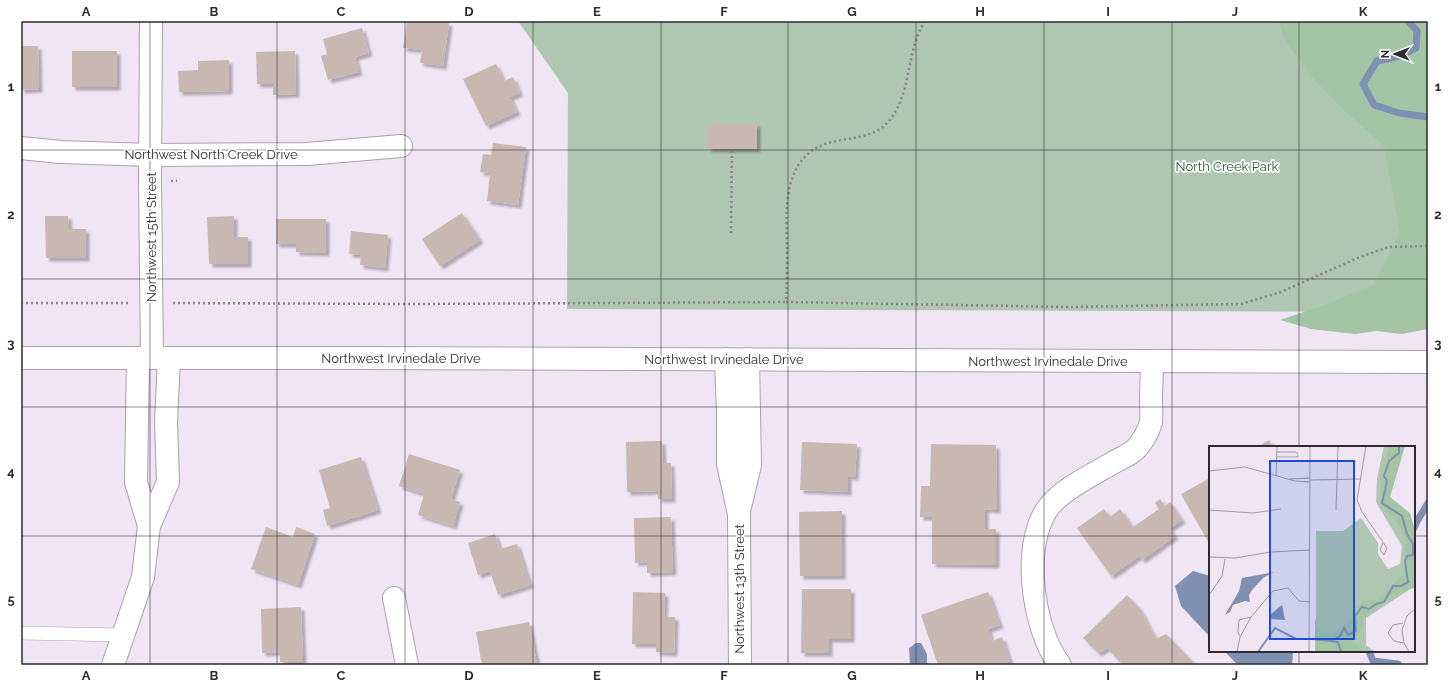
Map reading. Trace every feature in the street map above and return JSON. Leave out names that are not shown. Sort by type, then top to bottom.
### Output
[{"type":"street","name":"Northwest 15th Street","points":[[113,665],[143,577],[149,526],[168,482],[166,422],[153,358],[150,181],[151,21]]},
{"type":"street","name":"Northwest North Creek Drive","points":[[21,148],[60,152],[151,154],[306,154],[401,146]]},
{"type":"street","name":"Northwest Irvinedale Drive","points":[[21,358],[1428,362]]},
{"type":"street","name":"Northwest 15th Street","points":[[149,526],[136,482],[153,358]]},
{"type":"street","name":"Northwest 13th Street","points":[[737,359],[750,465],[739,514],[740,665]]},
{"type":"street","points":[[1060,665],[1043,633],[1035,606],[1033,551],[1035,535],[1042,517],[1054,501],[1069,489],[1127,455],[1139,446],[1147,433],[1151,421],[1152,361]]},
{"type":"street","points":[[394,598],[407,665]]},
{"type":"lane","points":[[21,633],[123,634]]},
{"type":"path","points":[[786,302],[787,210],[790,184],[795,171],[802,160],[824,144],[863,136],[887,123],[904,93],[913,46],[924,21]]},
{"type":"path","points":[[731,233],[732,149]]},
{"type":"path","points":[[21,303],[415,304],[786,302],[1070,307],[1241,304],[1281,292],[1360,257],[1388,248],[1428,246]]},
{"type":"green space","name":"North Creek Park","points":[[518,21],[1428,21],[1428,312],[567,309],[568,93]]},
{"type":"green space","points":[[1279,21],[1428,21],[1428,329],[1402,334],[1376,331],[1355,334],[1311,329],[1280,320],[1330,303],[1374,284],[1400,233],[1384,146],[1344,110],[1311,76],[1284,39]]},
{"type":"water","points":[[1193,571],[1209,576],[1209,636],[1181,606],[1175,586]]},
{"type":"water","points":[[916,643],[921,643],[927,654],[927,665],[910,665],[909,648]]},
{"type":"water","points":[[1225,652],[1293,652],[1292,665],[1238,665]]},
{"type":"building","points":[[407,21],[438,21],[449,23],[443,66],[420,63],[422,50],[403,48]]},
{"type":"building","points":[[362,28],[369,53],[355,57],[359,72],[328,80],[321,56],[327,54],[323,39]]},
{"type":"building","points":[[21,46],[38,46],[39,89],[21,90]]},
{"type":"building","points":[[72,51],[117,51],[117,87],[72,87]]},
{"type":"building","points":[[295,51],[296,94],[273,95],[273,84],[257,84],[256,52]]},
{"type":"building","points":[[229,60],[229,91],[179,92],[178,71],[198,70],[198,61]]},
{"type":"building","points":[[496,64],[504,81],[513,77],[520,93],[510,97],[517,112],[486,126],[463,79]]},
{"type":"building","points":[[708,124],[757,124],[757,149],[708,149]]},
{"type":"building","points":[[493,143],[526,147],[518,205],[487,201],[490,173],[480,172],[483,154],[491,155]]},
{"type":"building","points":[[462,213],[480,240],[440,266],[422,239]]},
{"type":"building","points":[[45,216],[68,216],[69,229],[86,229],[86,258],[46,258]]},
{"type":"building","points":[[234,216],[234,237],[248,237],[248,264],[209,264],[207,217]]},
{"type":"building","points":[[276,219],[326,219],[326,253],[296,252],[296,244],[276,244]]},
{"type":"building","points":[[351,231],[388,235],[385,268],[360,265],[361,255],[349,254]]},
{"type":"building","points":[[1269,440],[1272,446],[1259,446]]},
{"type":"building","points":[[662,441],[663,463],[671,463],[672,499],[658,499],[658,491],[627,492],[626,442]]},
{"type":"building","points":[[802,442],[857,444],[855,477],[848,476],[848,492],[800,490]]},
{"type":"building","points":[[931,444],[996,445],[997,510],[985,509],[985,529],[996,529],[996,565],[932,564],[932,517],[920,517],[921,486],[930,486]]},
{"type":"building","points":[[409,454],[460,470],[451,499],[460,502],[453,526],[418,515],[424,494],[399,486]]},
{"type":"building","points":[[361,457],[378,510],[327,526],[323,510],[330,508],[319,470]]},
{"type":"building","points":[[1209,479],[1209,543],[1181,494]]},
{"type":"building","points":[[1160,499],[1165,506],[1170,502],[1182,520],[1170,528],[1175,536],[1142,560],[1139,556],[1111,576],[1077,528],[1104,509],[1110,517],[1120,509],[1133,527],[1159,509],[1155,503]]},
{"type":"building","points":[[842,511],[842,576],[800,576],[799,512]]},
{"type":"building","points":[[671,517],[673,572],[647,573],[647,562],[635,563],[634,518]]},
{"type":"building","points":[[266,527],[293,537],[296,527],[315,534],[298,585],[251,569]]},
{"type":"building","points":[[495,534],[500,549],[517,544],[530,585],[498,595],[490,571],[478,575],[468,543]]},
{"type":"building","points":[[802,589],[851,589],[851,639],[829,639],[829,653],[801,653]]},
{"type":"building","points":[[633,592],[665,593],[664,617],[675,617],[674,653],[656,652],[656,644],[632,644]]},
{"type":"building","points":[[988,592],[1000,625],[988,629],[992,641],[1002,637],[1010,661],[999,665],[938,665],[921,615]]},
{"type":"building","points":[[1127,595],[1140,609],[1156,639],[1166,634],[1196,665],[1123,665],[1107,648],[1098,653],[1083,638]]},
{"type":"building","points":[[301,607],[303,662],[280,662],[280,652],[262,653],[261,609]]},
{"type":"building","points":[[529,622],[537,664],[482,665],[476,632]]},
{"type":"waterway","points":[[1408,21],[1417,31],[1416,48],[1400,56],[1377,61],[1363,84],[1374,105],[1399,113],[1428,117]]},
{"type":"waterway","points":[[1415,526],[1428,503]]},
{"type":"waterway","points":[[1369,652],[1373,661],[1399,665]]}]
